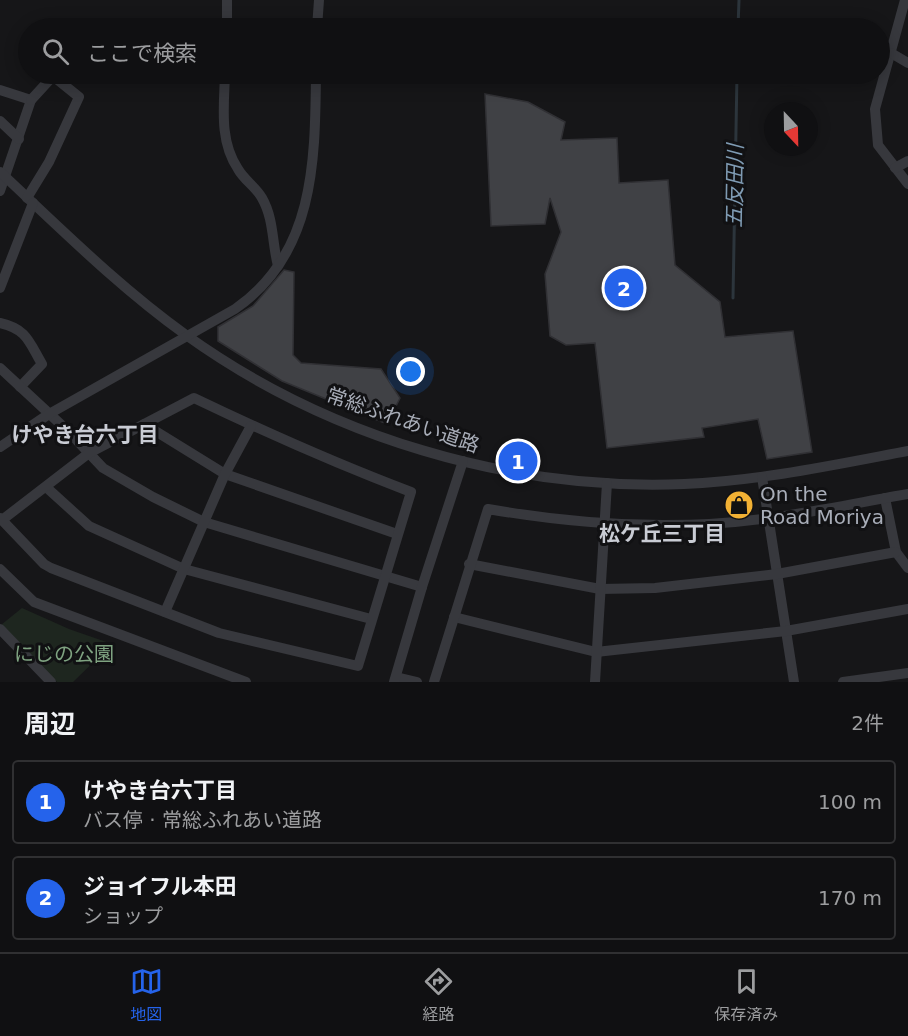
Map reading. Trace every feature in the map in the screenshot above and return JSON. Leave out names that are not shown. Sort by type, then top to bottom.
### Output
[{"type":"street","points":[[227,0],[227,18]]},
{"type":"street","points":[[318,18],[319,0]]},
{"type":"street","points":[[890,56],[905,0]]},
{"type":"street","points":[[891,52],[908,63]]},
{"type":"street","points":[[0,190],[2,175],[19,139],[31,100],[46,84]]},
{"type":"street","points":[[0,288],[30,200],[79,97],[63,84]]},
{"type":"street","points":[[225,84],[224,122],[228,151],[238,171],[262,197],[271,220],[278,266]]},
{"type":"street","points":[[0,447],[49,414],[244,303],[259,290],[292,244],[306,202],[312,159],[316,84]]},
{"type":"street","points":[[882,84],[875,109],[878,145],[908,184]]},
{"type":"street","points":[[0,90],[31,100]]},
{"type":"street","points":[[0,121],[19,139]]},
{"type":"street","points":[[895,168],[908,161]]},
{"type":"street","name":"常総ふれあい道路","points":[[2,175],[126,287],[188,336],[257,381],[351,425],[463,461],[532,475],[607,483],[683,484],[762,477],[908,451]]},
{"type":"street","points":[[0,322],[15,326],[25,335],[42,364],[20,387]]},
{"type":"street","points":[[0,368],[103,468],[153,497],[204,522],[422,587]]},
{"type":"street","points":[[194,398],[338,464],[411,492],[358,666],[219,633],[51,568],[44,564],[1,519],[89,453],[144,424],[194,398]]},
{"type":"street","points":[[144,424],[225,474],[398,534]]},
{"type":"street","points":[[165,612],[225,474],[251,426]]},
{"type":"street","points":[[417,682],[395,680],[463,461]]},
{"type":"street","points":[[762,477],[794,682]]},
{"type":"street","points":[[595,682],[607,483]]},
{"type":"street","points":[[46,487],[90,526],[184,569],[371,620]]},
{"type":"street","points":[[434,682],[488,509],[604,524],[686,524],[768,518],[908,494]]},
{"type":"street","points":[[885,498],[896,552],[908,568]]},
{"type":"street","points":[[470,564],[600,589],[655,588],[777,574],[896,552]]},
{"type":"street","points":[[0,569],[34,602],[246,682]]},
{"type":"street","points":[[454,617],[596,652],[786,631],[908,609]]},
{"type":"street","points":[[0,629],[51,682]]},
{"type":"street","points":[[843,682],[908,673]]},
{"type":"green space","name":"にじの公園","points":[[22,608],[69,629],[112,644],[73,682],[57,682],[1,625]]},
{"type":"building","points":[[485,94],[528,102],[565,122],[561,140],[617,138],[619,183],[668,180],[675,265],[720,302],[725,337],[793,331],[812,452],[767,459],[758,419],[702,428],[704,437],[607,448],[595,343],[566,345],[550,336],[545,274],[561,232],[550,198],[545,224],[491,226]]},
{"type":"building","points":[[284,270],[294,272],[293,355],[301,363],[381,369],[400,398],[387,424],[282,381],[218,341],[218,327],[253,306]]},
{"type":"waterway","name":"五反田川","points":[[738,18],[739,0]]},
{"type":"waterway","name":"五反田川","points":[[733,298],[737,84]]},
{"type":"place","name":"ジョイフル本田","points":[[624,288]]},
{"type":"place","name":"けやき台六丁目","points":[[518,461]]},
{"type":"place","name":"On the Road Moriya","points":[[739,505]]},
{"type":"district","name":"けやき台六丁目","points":[[85,435]]},
{"type":"district","name":"松ケ丘三丁目","points":[[662,534]]}]
